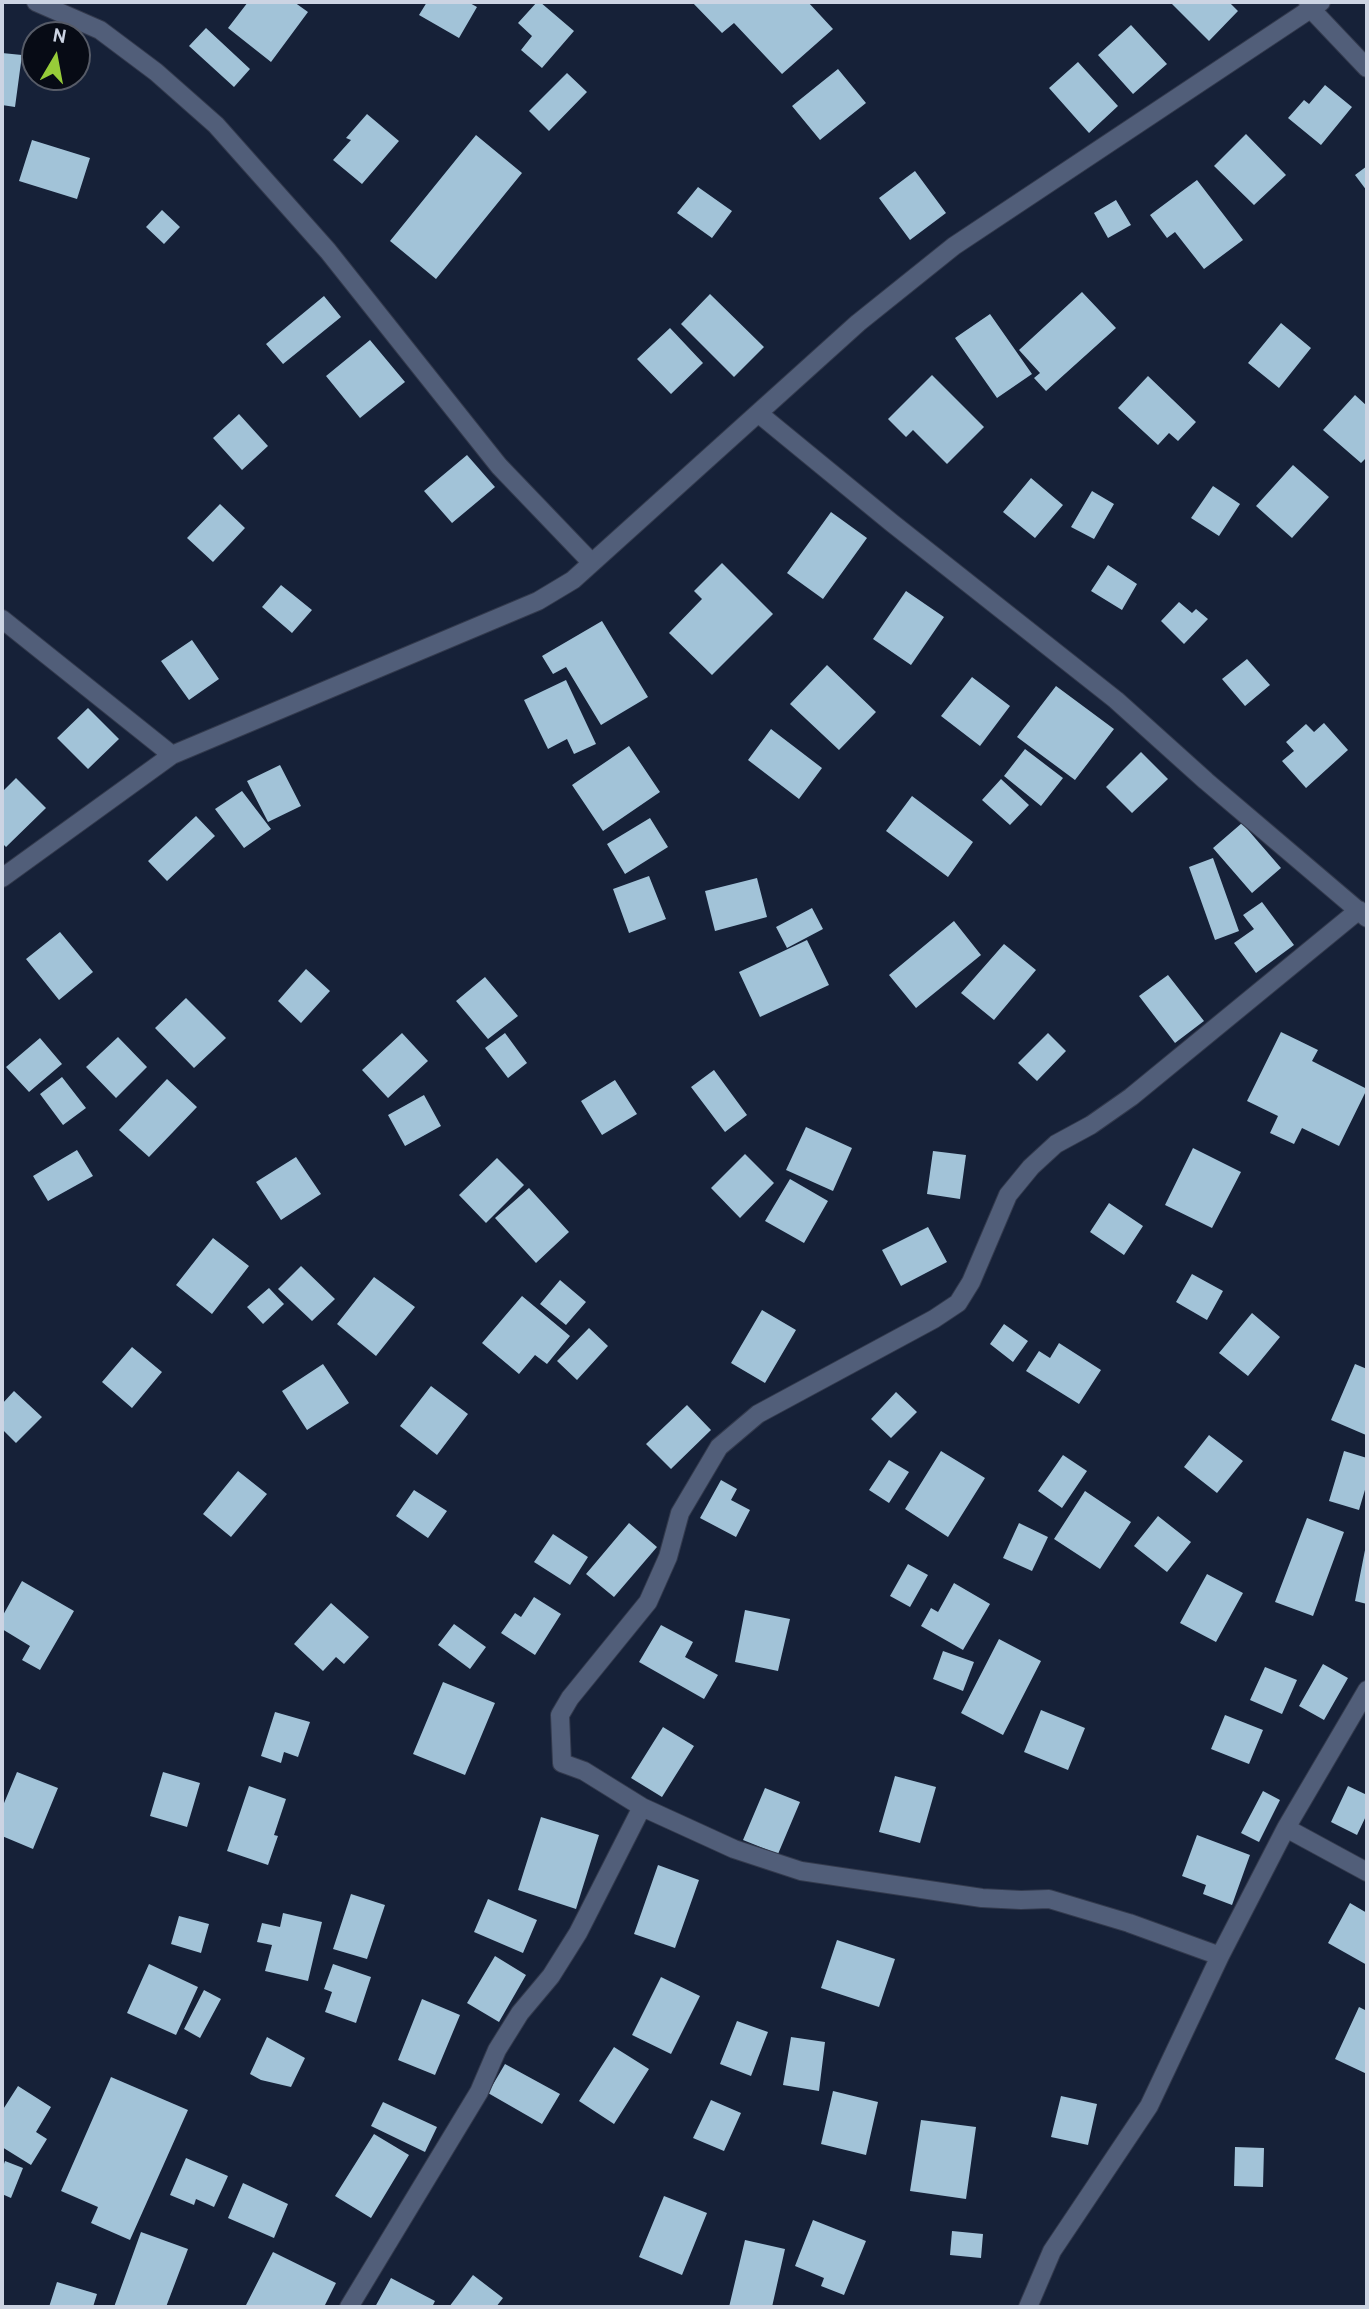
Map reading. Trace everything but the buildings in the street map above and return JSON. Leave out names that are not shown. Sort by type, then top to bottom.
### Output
[{"type":"street","points":[[36,2],[100,30],[156,72],[216,125],[328,251],[499,466],[592,563]]},
{"type":"street","points":[[2,878],[172,755],[538,601],[573,580],[858,323],[954,246],[1313,4],[1367,68]]},
{"type":"street","points":[[758,414],[1116,700],[1206,781],[1363,914],[1131,1097],[1091,1125],[1056,1144],[1031,1167],[1009,1195],[971,1282],[958,1303],[934,1319],[758,1414],[719,1447],[680,1513],[668,1557],[648,1602],[570,1698],[560,1715],[562,1763],[584,1771],[642,1807],[734,1849],[801,1871],[982,1898],[1049,1899],[1129,1923],[1220,1956]]},
{"type":"street","points":[[2,619],[172,755]]},
{"type":"street","points":[[1028,2307],[1052,2251],[1149,2106],[1220,1956],[1286,1828],[1367,1690]]},
{"type":"street","points":[[349,2307],[479,2092],[497,2050],[520,2013],[551,1976],[578,1933],[642,1807]]},
{"type":"street","points":[[1286,1828],[1367,1872]]}]
